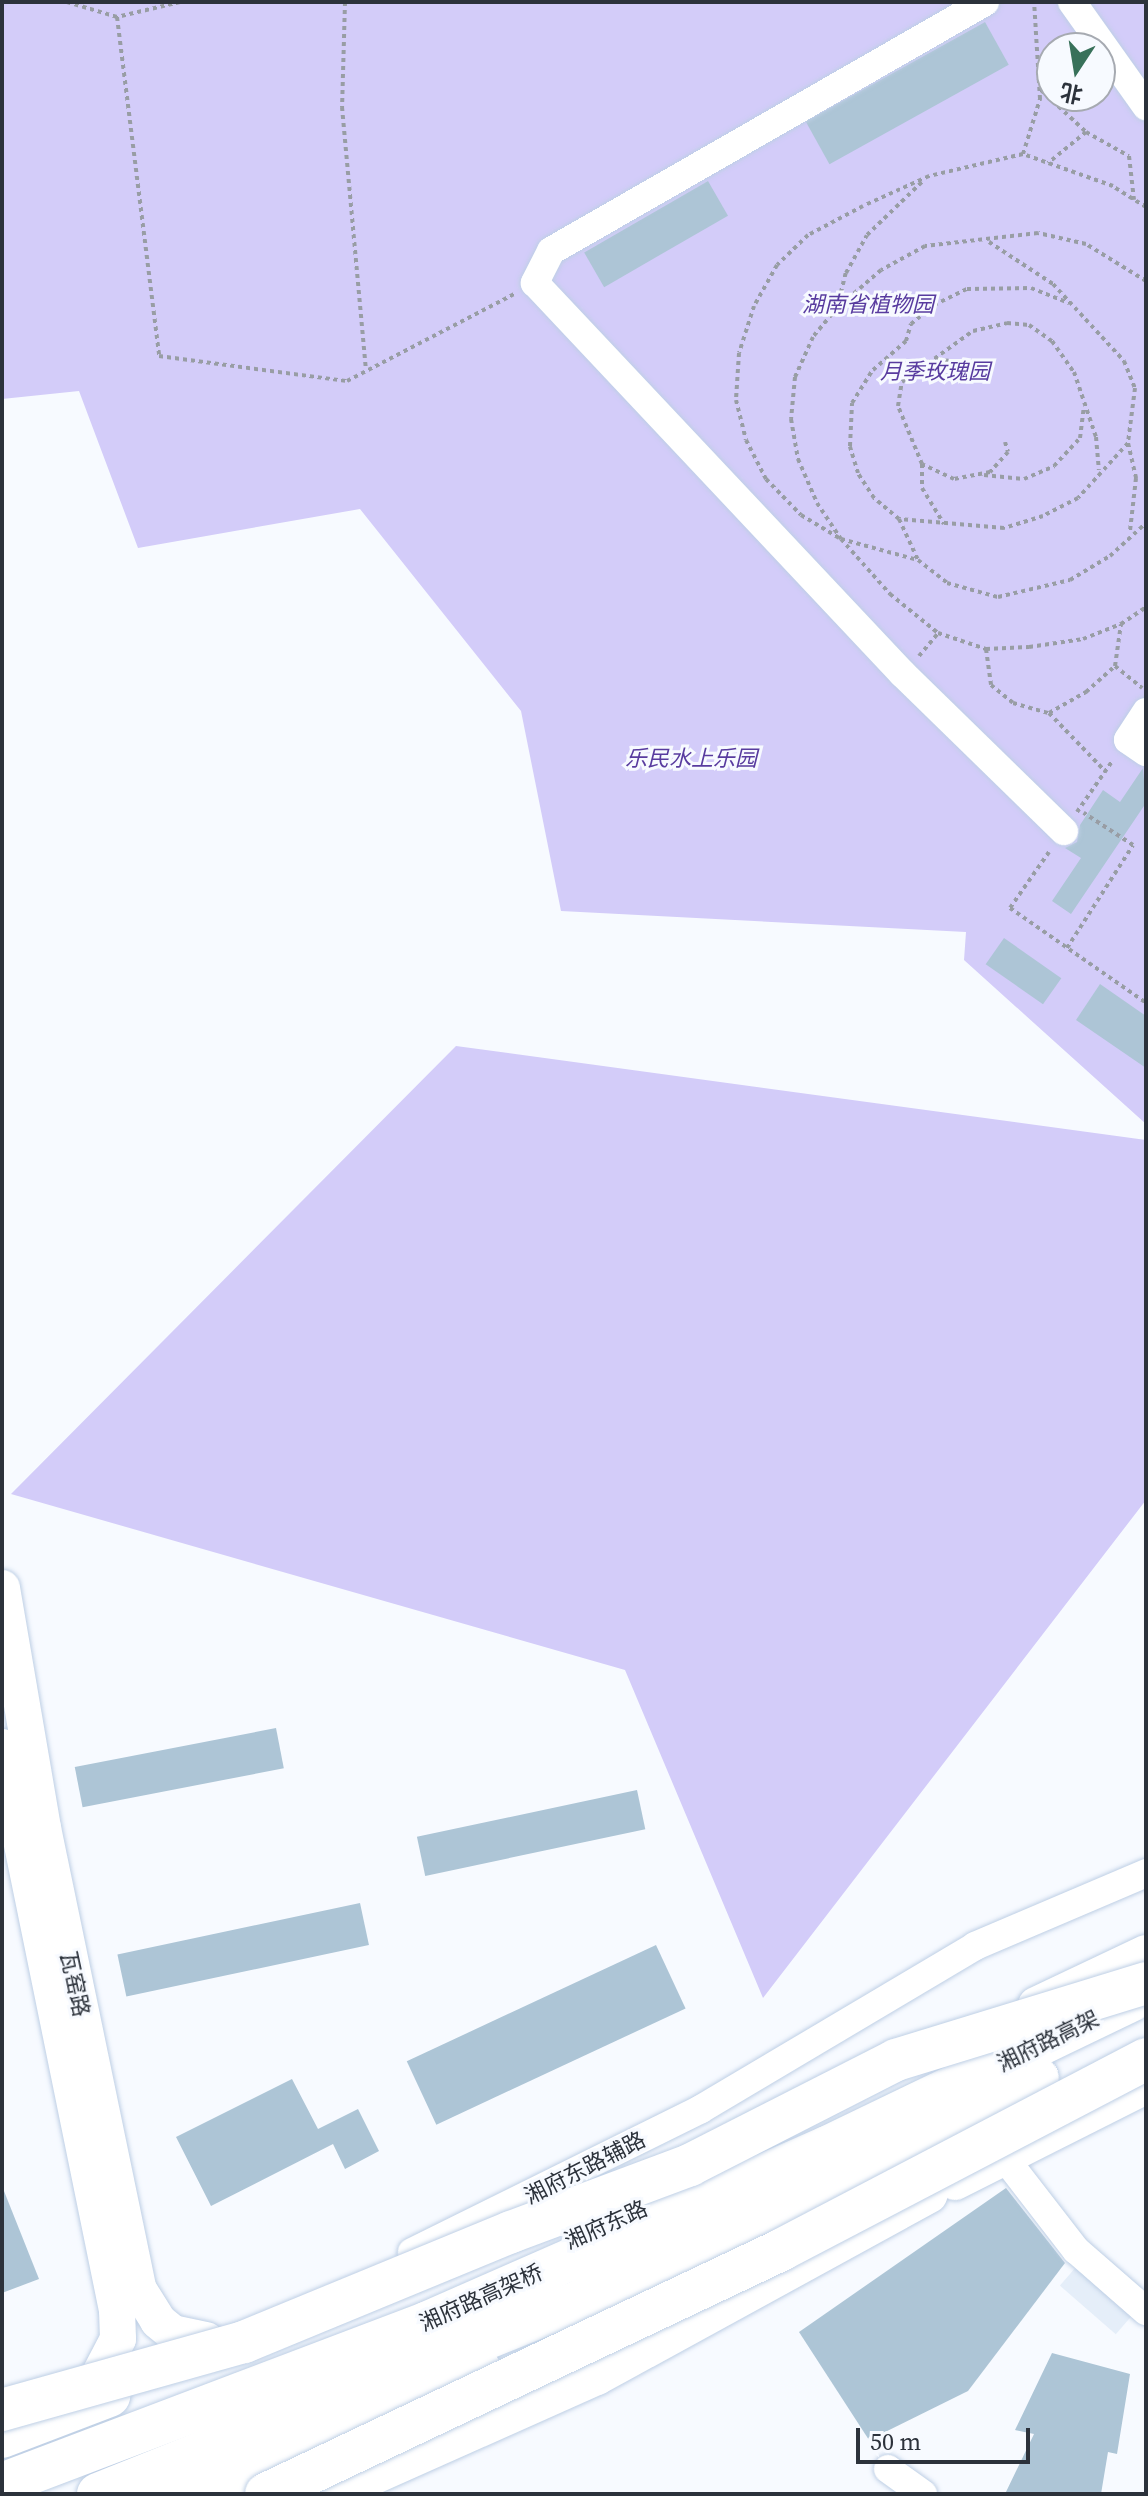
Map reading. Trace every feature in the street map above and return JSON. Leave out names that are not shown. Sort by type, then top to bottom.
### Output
[{"type":"highway","points":[[2,2437],[225,2341],[690,2165],[896,2060],[1146,1983]]},
{"type":"highway","name":"湘府路高架","points":[[953,2103],[1146,1994]]},
{"type":"highway","name":"湘府路高架","points":[[953,2103],[1146,2023]]},
{"type":"highway","points":[[266,2494],[391,2432],[568,2354],[781,2250],[1146,2059]]},
{"type":"highway","name":"湘府路高架桥","points":[[2,2484],[426,2323],[953,2103]]},
{"type":"highway","name":"湘府路高架桥","points":[[98,2494],[582,2300],[953,2103]]},
{"type":"highway","points":[[2,2410],[225,2341]]},
{"type":"highway","points":[[229,2494],[391,2432]]},
{"type":"main road","name":"瓦窑路","points":[[2,1588],[46,1844],[139,2290],[158,2321],[173,2333],[225,2341]]},
{"type":"main road","name":"瓦窑路","points":[[2,1747],[117,2310],[118,2339],[93,2387]]},
{"type":"main road","name":"湘府东路","points":[[2,2471],[419,2308],[684,2190],[908,2077],[1082,1979],[1146,1953]]},
{"type":"main road","points":[[334,2494],[597,2377],[930,2195],[1146,2086]]},
{"type":"main road","points":[[169,2494],[440,2388],[826,2209],[930,2195]]},
{"type":"street","points":[[985,2],[551,251],[535,283],[892,663],[1071,821]]},
{"type":"street","points":[[1072,2],[1146,106]]},
{"type":"street","points":[[1137,746],[1146,712]]},
{"type":"street","name":"湘府东路辅路","points":[[2,2419],[225,2341],[517,2203],[701,2109],[975,1946],[1146,1873]]},
{"type":"street","points":[[1004,2157],[1076,2250],[1146,2311]]},
{"type":"street","points":[[888,2469],[923,2494]]},
{"type":"path","points":[[67,2],[117,17],[180,2]]},
{"type":"path","points":[[345,2],[342,107],[366,371]]},
{"type":"path","points":[[1034,2],[1036,32]]},
{"type":"path","points":[[117,17],[159,356],[347,381],[535,283]]},
{"type":"path","points":[[1023,154],[1036,104]]},
{"type":"path","points":[[1065,112],[1086,132],[1129,156],[1134,200]]},
{"type":"path","points":[[1048,163],[1086,132]]},
{"type":"path","points":[[1146,207],[1113,186],[1023,154],[929,176],[808,235],[777,265],[754,306],[739,353],[736,400],[746,440],[766,479],[801,515],[841,539],[918,560],[947,583],[998,597],[1070,580],[1110,556],[1130,532],[1146,523]]},
{"type":"path","points":[[837,308],[846,273],[867,235],[929,176]]},
{"type":"path","points":[[1146,281],[1086,244],[1038,233],[989,242],[958,240],[925,246],[881,270],[837,308],[813,337],[795,377],[791,419],[798,459],[817,503],[841,539],[890,594],[938,633],[986,649],[1083,639],[1121,624],[1146,607]]},
{"type":"path","points":[[989,242],[1053,284],[1124,361],[1135,388],[1128,443],[1136,478],[1130,532]]},
{"type":"path","points":[[918,560],[899,519],[874,498],[858,473],[850,446],[852,403],[873,370],[906,341],[911,324],[922,314],[967,289],[1005,284],[1031,288],[1069,303]]},
{"type":"path","points":[[944,525],[922,488],[922,464],[898,406],[902,382],[973,331],[1007,323],[1029,325],[1052,341],[1074,372],[1096,437],[1099,470]]},
{"type":"path","points":[[935,358],[967,364]]},
{"type":"path","points":[[976,474],[1024,479],[1054,466],[1080,438],[1084,404]]},
{"type":"path","points":[[922,464],[954,479],[990,472],[1008,452],[1005,442]]},
{"type":"path","points":[[899,519],[1004,528],[1043,516],[1078,498],[1099,470],[1128,443]]},
{"type":"path","points":[[1049,713],[1086,692],[1115,666],[1121,624]]},
{"type":"path","points":[[986,649],[991,685],[1013,703],[1049,713],[1105,772]]},
{"type":"path","points":[[1115,666],[1132,675],[1146,694]]},
{"type":"path","points":[[1137,746],[1105,772],[1010,908],[1146,1003]]},
{"type":"path","points":[[1067,948],[1133,845],[1071,821]]},
{"type":"shaded area","points":[[1077,2266],[1133,2315],[1116,2334],[1060,2286]]},
{"type":"green space","name":"湖南省植物园","points":[[2,2],[1146,2],[1146,1124],[964,960],[966,932],[561,911],[521,711],[360,509],[138,548],[79,391],[2,399]]},
{"type":"green space","points":[[456,1046],[1146,1140],[1146,1500],[763,1998],[625,1670],[11,1494]]},
{"type":"building","points":[[985,22],[1009,65],[829,164],[806,121]]},
{"type":"building","points":[[708,181],[728,216],[604,287],[584,252]]},
{"type":"building","points":[[1143,768],[1146,803],[1071,914],[1052,901],[1081,858],[1065,848],[1077,842],[1080,825],[1103,790],[1120,802]]},
{"type":"building","points":[[1004,938],[1061,978],[1043,1004],[986,964]]},
{"type":"building","points":[[1100,984],[1146,1016],[1146,1068],[1076,1020]]},
{"type":"building","points":[[276,1728],[284,1768],[83,1807],[75,1767]]},
{"type":"building","points":[[637,1790],[645,1829],[425,1876],[417,1837]]},
{"type":"building","points":[[360,1903],[369,1945],[126,1997],[117,1955]]},
{"type":"building","points":[[656,1945],[686,2008],[436,2125],[407,2061]]},
{"type":"building","points":[[292,2079],[318,2129],[358,2109],[379,2151],[345,2169],[333,2144],[211,2206],[176,2137]]},
{"type":"building","points":[[2,2186],[39,2279],[2,2293]]},
{"type":"building","points":[[1006,2188],[1065,2263],[968,2391],[869,2440],[799,2332]]},
{"type":"building","points":[[1052,2353],[1130,2374],[1117,2454],[1108,2452],[1101,2494],[1005,2494],[1034,2434],[1015,2430]]},
{"type":"park label","name":"月季玫瑰园","points":[[935,372]]},
{"type":"park label","name":"乐民水上乐园","points":[[691,759]]}]
